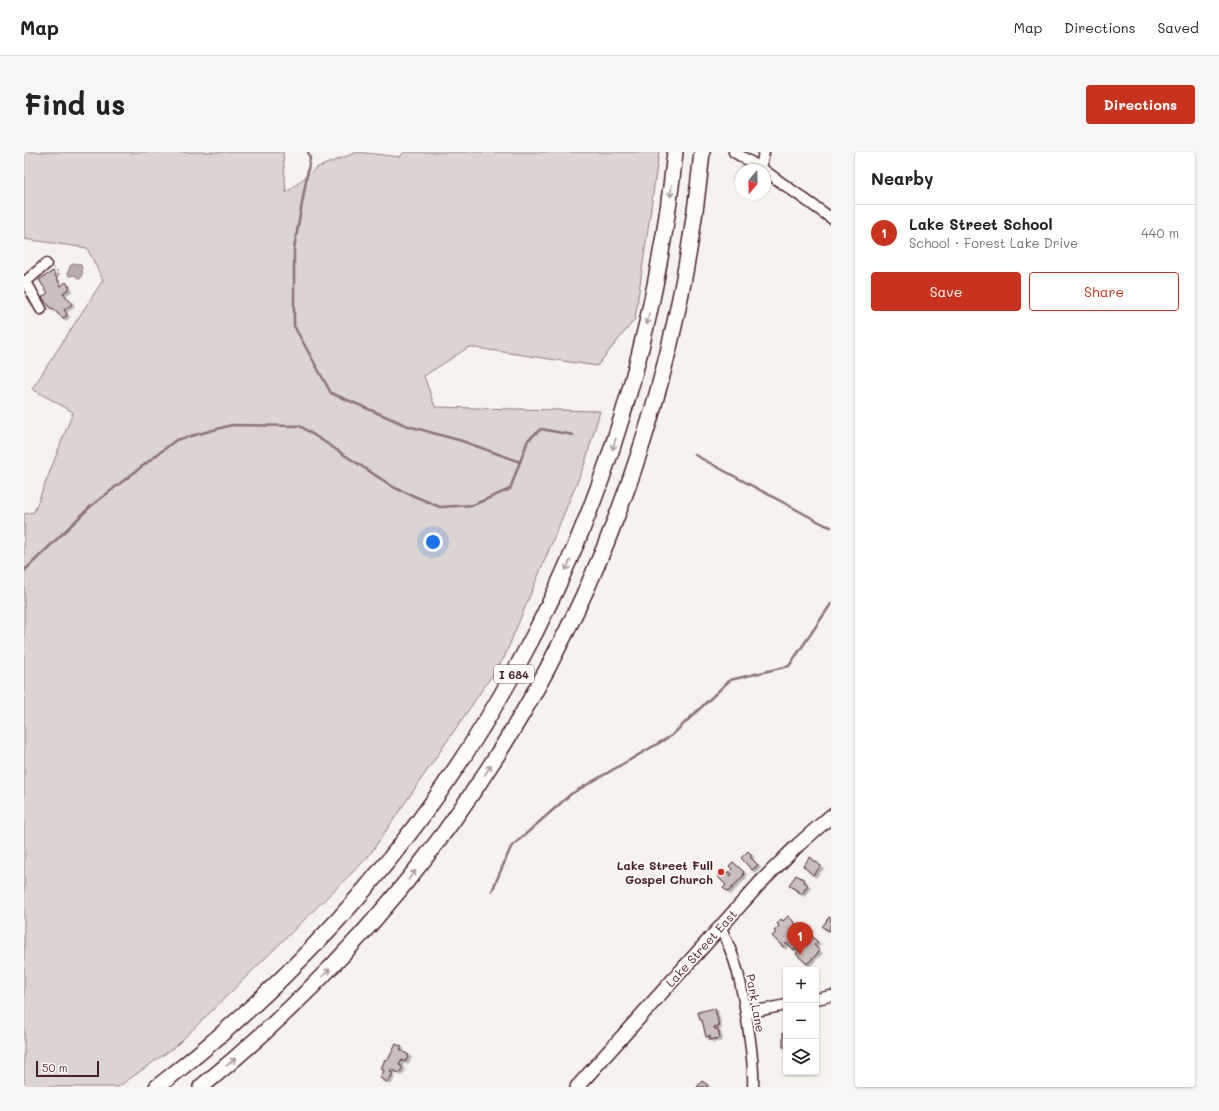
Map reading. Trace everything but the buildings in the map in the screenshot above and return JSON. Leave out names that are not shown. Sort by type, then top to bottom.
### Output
[{"type":"highway","name":"I 684","points":[[157,1087],[216,1040],[274,987],[318,942],[365,890],[408,836],[444,787],[481,730],[516,670],[551,602],[582,532],[604,475],[627,402],[643,344],[656,284],[669,208],[675,152]]},
{"type":"highway","name":"I 684","points":[[201,1087],[257,1039],[316,983],[358,939],[403,887],[441,838],[472,794],[509,737],[551,663],[578,608],[609,538],[654,408],[670,348],[684,281],[695,212],[702,152]]},
{"type":"main road","name":"Lake Street East","points":[[577,1087],[760,883],[831,816]]},
{"type":"street","points":[[734,152],[753,164]]},
{"type":"street","points":[[763,164],[764,152]]},
{"type":"street","points":[[771,176],[831,218]]},
{"type":"street","points":[[41,309],[25,282],[46,264]]},
{"type":"street","name":"Park Lane","points":[[720,926],[736,965],[746,1013],[754,1074],[753,1087]]},
{"type":"street","points":[[819,998],[831,996]]},
{"type":"street","points":[[746,1013],[783,1006]]},
{"type":"shaded area","points":[[24,152],[283,152],[286,193],[316,168],[357,152],[400,157],[404,152],[659,152],[635,319],[597,366],[469,347],[424,376],[435,407],[600,411],[585,463],[504,658],[368,857],[176,1046],[118,1087],[24,1087],[24,514],[34,512],[73,412],[32,389],[103,280],[87,248],[24,239]]},
{"type":"shaded area","points":[[75,263],[81,265],[82,267],[80,279],[78,279],[75,275],[69,276],[68,273],[70,266]]},
{"type":"waterway","points":[[308,152],[310,158],[294,249],[294,326],[331,393],[408,426],[462,441],[520,462]]},
{"type":"waterway","points":[[24,571],[91,506],[176,440],[232,425],[300,426],[395,488],[440,507],[473,505],[510,489],[528,440],[541,429],[573,435]]},
{"type":"waterway","points":[[695,455],[831,527]]},
{"type":"waterway","points":[[492,891],[511,847],[571,794],[671,736],[730,680],[789,666],[831,604]]},
{"type":"place","name":"Lake Street Full Gospel Church","points":[[721,872]]},
{"type":"place","name":"Lake Street School","points":[[800,955]]}]
